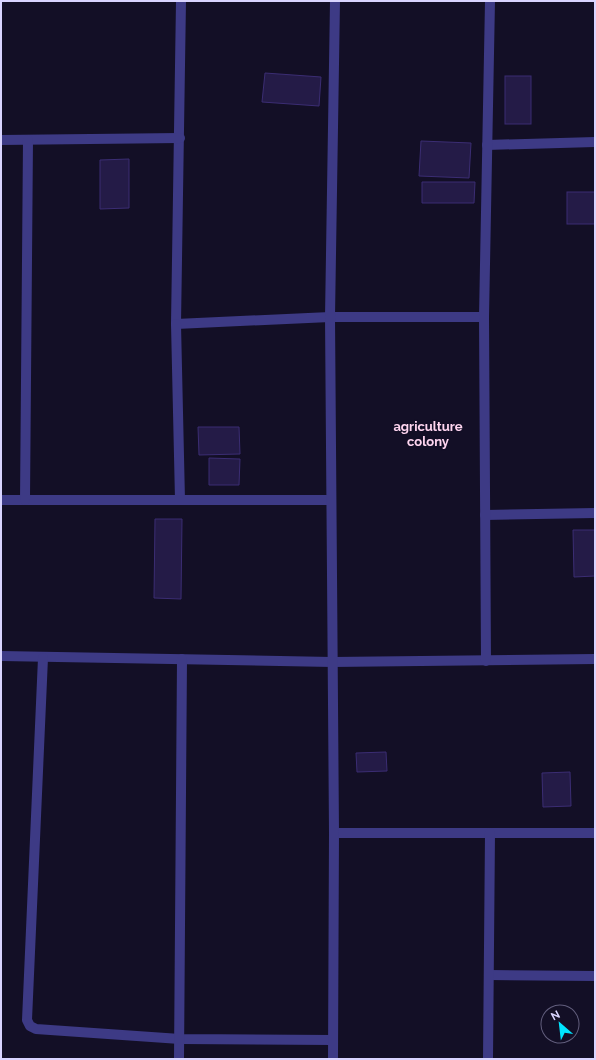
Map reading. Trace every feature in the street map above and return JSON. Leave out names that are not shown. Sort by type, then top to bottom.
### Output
[{"type":"street","points":[[180,500],[176,324],[181,1]]},
{"type":"street","points":[[333,1059],[334,833],[330,317],[335,1]]},
{"type":"street","points":[[486,662],[484,317],[490,1]]},
{"type":"street","points":[[1,140],[180,138]]},
{"type":"street","points":[[25,500],[28,140]]},
{"type":"street","points":[[487,145],[595,142]]},
{"type":"street","points":[[176,324],[330,317],[484,317]]},
{"type":"street","points":[[1,500],[331,500]]},
{"type":"street","points":[[486,515],[595,513]]},
{"type":"street","points":[[1,656],[43,658],[332,662],[486,662],[595,659]]},
{"type":"street","points":[[43,658],[27,1020],[30,1026],[36,1029],[180,1039],[334,1040]]},
{"type":"street","points":[[179,1059],[182,659]]},
{"type":"street","points":[[334,833],[595,834]]},
{"type":"street","points":[[488,1059],[490,833]]},
{"type":"street","points":[[489,974],[595,976]]},
{"type":"building","points":[[265,73],[321,77],[319,106],[262,102]]},
{"type":"building","points":[[505,76],[531,76],[531,124],[505,124]]},
{"type":"building","points":[[421,141],[471,143],[469,178],[419,176]]},
{"type":"building","points":[[129,159],[129,208],[100,209],[100,160]]},
{"type":"building","points":[[422,182],[475,182],[474,203],[422,203]]},
{"type":"building","points":[[567,192],[595,192],[595,224],[567,224]]},
{"type":"building","points":[[198,427],[239,427],[240,454],[199,455]]},
{"type":"building","points":[[209,458],[240,459],[239,485],[209,485]]},
{"type":"building","points":[[155,519],[182,519],[181,599],[154,598]]},
{"type":"building","points":[[573,530],[595,530],[595,576],[574,577]]},
{"type":"building","points":[[386,752],[387,771],[357,772],[356,753]]},
{"type":"building","points":[[570,772],[571,806],[543,807],[542,773]]},
{"type":"district","name":"agriculture colony","points":[[428,434]]}]
